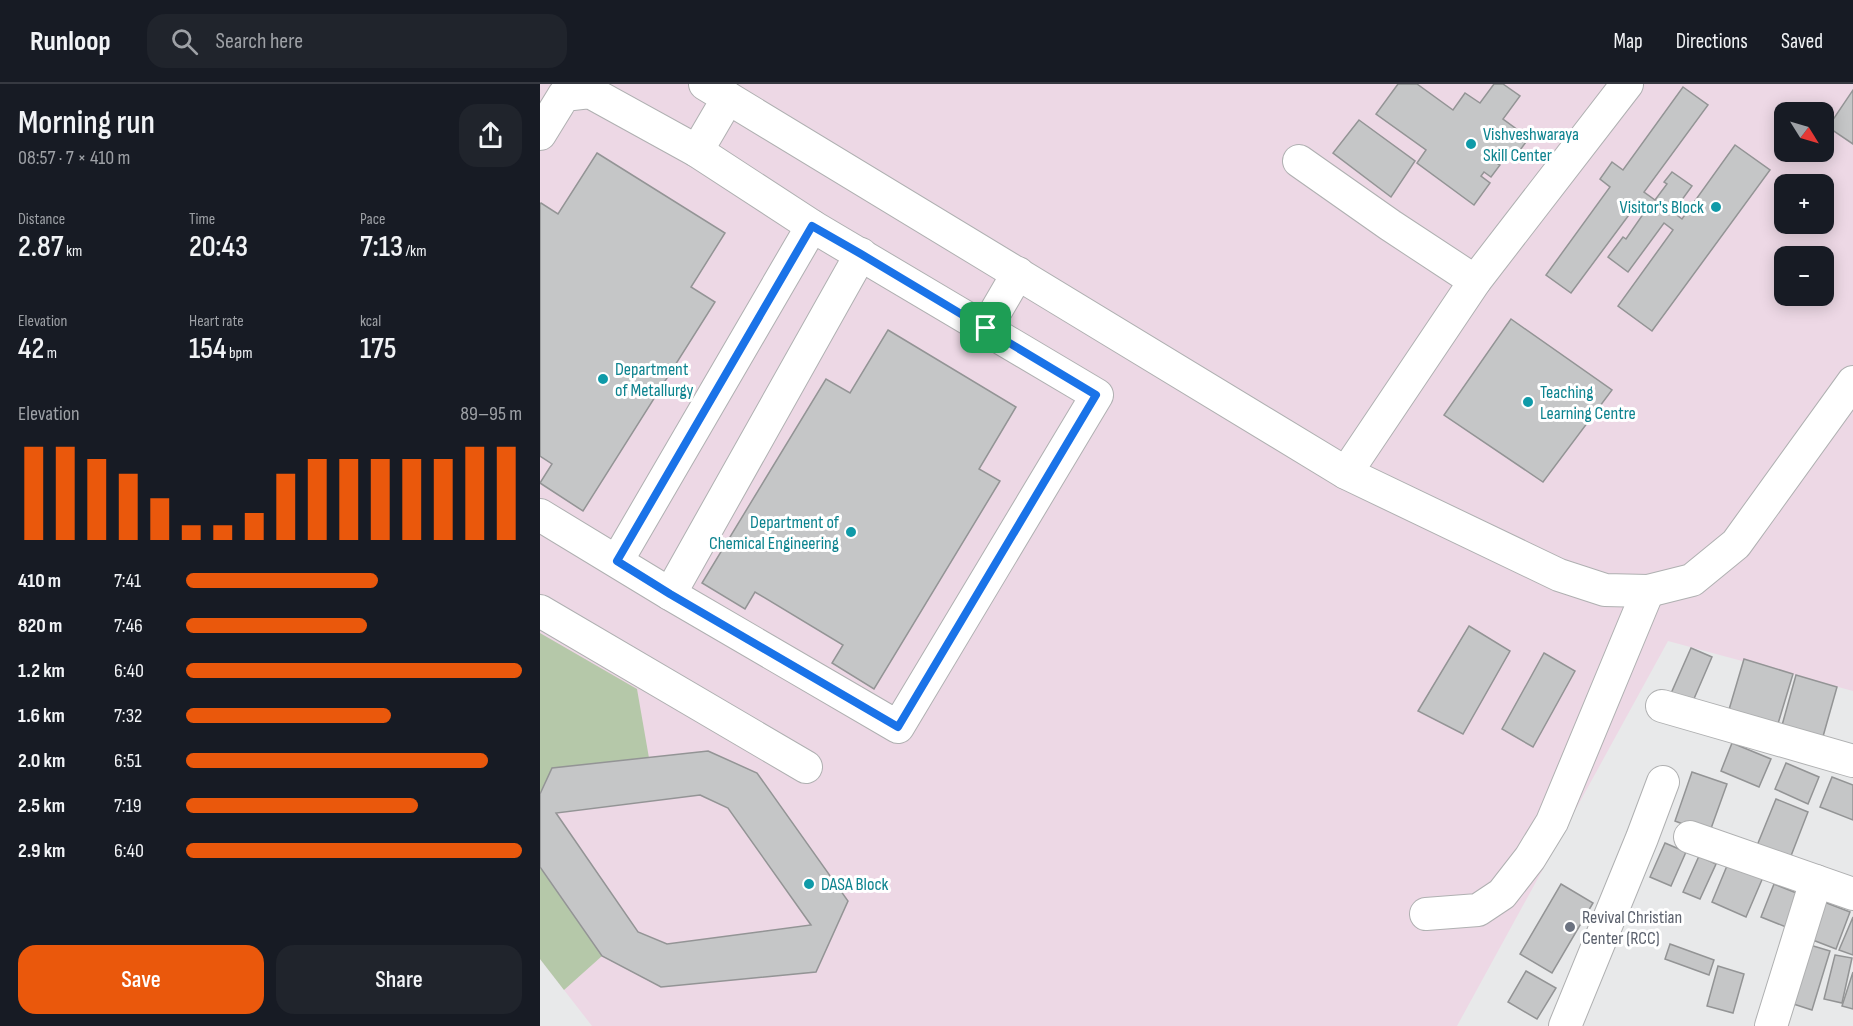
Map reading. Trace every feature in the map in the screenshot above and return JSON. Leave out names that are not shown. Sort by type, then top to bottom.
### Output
[{"type":"street","points":[[1346,473],[1475,281],[1613,89]]},
{"type":"street","points":[[540,134],[564,95],[590,92],[697,151],[812,226],[1096,395],[898,727],[540,515]]},
{"type":"street","points":[[697,151],[731,93],[1018,273],[1346,473],[1559,575],[1605,590],[1647,591],[1692,580],[1736,544],[1853,382]]},
{"type":"street","points":[[1299,161],[1475,281]]},
{"type":"street","points":[[617,561],[812,226]]},
{"type":"street","points":[[670,594],[861,254]]},
{"type":"street","points":[[986,328],[1018,273]]},
{"type":"street","points":[[1426,914],[1478,910],[1502,894],[1530,858],[1552,822],[1647,591]]},
{"type":"street","points":[[540,611],[806,767]]},
{"type":"street","points":[[1662,706],[1853,761]]},
{"type":"street","points":[[1565,1026],[1642,838],[1662,782]]},
{"type":"street","points":[[1690,837],[1853,894]]},
{"type":"street","points":[[1771,1026],[1816,881]]},
{"type":"shaded area","points":[[540,84],[1853,84],[1853,691],[1668,641],[1457,1026],[592,1026],[540,959]]},
{"type":"green space","points":[[540,633],[637,689],[649,758],[552,768],[540,794]]},
{"type":"green space","points":[[540,867],[602,956],[564,990],[540,959]]},
{"type":"building","name":"Vishveshwaraya Skill Center","points":[[1398,84],[1417,84],[1453,110],[1465,93],[1480,103],[1494,84],[1503,84],[1520,96],[1503,119],[1529,138],[1512,161],[1502,154],[1495,162],[1500,165],[1491,177],[1484,172],[1481,176],[1490,183],[1474,205],[1417,163],[1426,150],[1376,114]]},
{"type":"building","name":"Visitor's Block","points":[[1683,87],[1708,105],[1644,192],[1655,200],[1667,184],[1664,182],[1672,172],[1692,186],[1673,212],[1682,219],[1735,145],[1770,170],[1652,331],[1618,306],[1673,230],[1664,223],[1628,272],[1608,257],[1623,237],[1626,239],[1646,210],[1637,204],[1571,293],[1546,275],[1610,187],[1600,179],[1612,162],[1623,170]]},
{"type":"building","points":[[1853,90],[1853,144],[1834,131],[1834,118]]},
{"type":"building","points":[[1359,120],[1415,161],[1391,197],[1333,153]]},
{"type":"building","name":"Department of Metallurgy","points":[[597,153],[725,233],[691,287],[715,302],[583,511],[540,483],[552,464],[540,456],[540,204],[558,214]]},
{"type":"building","name":"Teaching Learning Centre","points":[[1511,319],[1612,390],[1543,482],[1444,415]]},
{"type":"building","name":"Department of Chemical Engineering","points":[[888,330],[1016,407],[979,469],[1000,481],[874,689],[832,663],[843,645],[755,592],[745,609],[702,583],[826,379],[850,393]]},
{"type":"building","points":[[1469,626],[1510,651],[1463,734],[1418,711]]},
{"type":"building","points":[[1691,648],[1712,657],[1690,708],[1669,698]]},
{"type":"building","points":[[1544,653],[1575,671],[1533,747],[1502,729]]},
{"type":"building","points":[[1744,659],[1793,674],[1777,727],[1728,713]]},
{"type":"building","points":[[1796,675],[1837,687],[1822,740],[1781,729]]},
{"type":"building","points":[[1732,743],[1771,759],[1759,787],[1721,771]]},
{"type":"building","name":"DASA Block","points":[[708,751],[757,773],[848,901],[816,972],[661,987],[602,956],[540,867],[540,794],[552,768]],"holes":[[[700,795],[728,808],[811,925],[667,944],[638,932],[556,813]]]},
{"type":"building","points":[[1786,763],[1819,777],[1808,804],[1775,789]]},
{"type":"building","points":[[1692,772],[1727,784],[1709,834],[1675,821]]},
{"type":"building","points":[[1832,777],[1853,785],[1853,820],[1820,807]]},
{"type":"building","points":[[1776,799],[1808,812],[1789,861],[1756,848]]},
{"type":"building","points":[[1665,843],[1686,852],[1671,886],[1650,877]]},
{"type":"building","points":[[1699,856],[1716,864],[1700,899],[1683,892]]},
{"type":"building","points":[[1729,861],[1764,875],[1746,917],[1712,902]]},
{"type":"building","points":[[1561,884],[1593,903],[1552,973],[1520,954]]},
{"type":"building","points":[[1774,884],[1804,896],[1791,929],[1761,917]]},
{"type":"building","points":[[1819,900],[1850,912],[1836,949],[1805,937]]},
{"type":"building","points":[[1853,917],[1853,955],[1839,950]]},
{"type":"building","points":[[1800,942],[1830,951],[1812,1010],[1781,1000]]},
{"type":"building","points":[[1670,944],[1714,960],[1709,975],[1665,959]]},
{"type":"building","points":[[1835,955],[1852,958],[1842,1003],[1824,999]]},
{"type":"building","points":[[1718,966],[1744,974],[1733,1013],[1707,1006]]},
{"type":"building","points":[[1526,971],[1556,988],[1537,1019],[1508,1002]]},
{"type":"building","points":[[1853,972],[1853,1009],[1842,1006]]},
{"type":"place","name":"Vishveshwaraya Skill Center","points":[[1471,144]]},
{"type":"place","name":"Visitor's Block","points":[[1716,207]]},
{"type":"place","name":"Department of Metallurgy","points":[[603,379]]},
{"type":"place","name":"Teaching Learning Centre","points":[[1528,402]]},
{"type":"place","name":"Department of Chemical Engineering","points":[[851,532]]},
{"type":"place","name":"DASA Block","points":[[809,884]]},
{"type":"place","name":"Revival Christian Center (RCC)","points":[[1570,927]]},
{"type":"route","points":[[812,226],[986,328],[1096,395],[898,727],[617,561],[812,226]]}]
